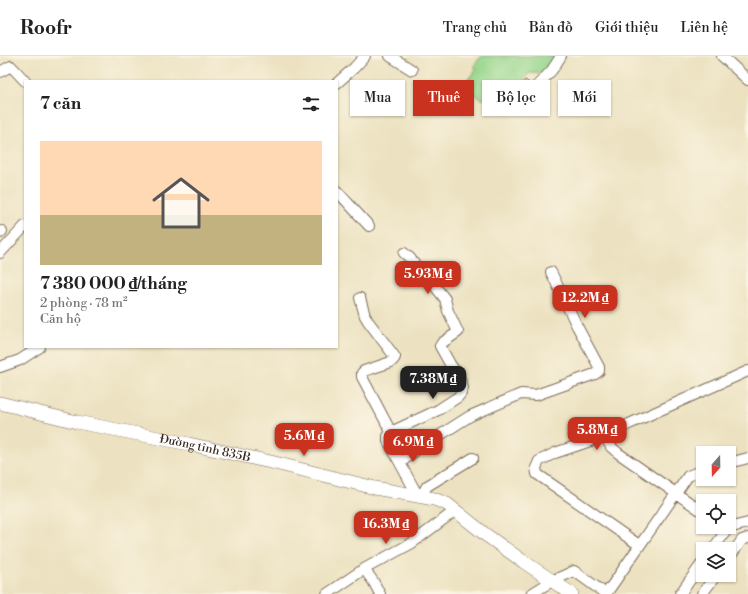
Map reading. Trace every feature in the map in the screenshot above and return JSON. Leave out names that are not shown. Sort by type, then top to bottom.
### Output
[{"type":"main road","name":"Đường tỉnh 835B","points":[[0,404],[77,422],[274,463],[375,488],[434,499],[447,504],[456,510],[486,535],[572,594]]},
{"type":"street","points":[[338,82],[365,56]]},
{"type":"street","points":[[390,56],[412,70]]},
{"type":"street","points":[[543,80],[552,70],[561,56]]},
{"type":"street","points":[[722,56],[748,80]]},
{"type":"street","points":[[0,72],[11,66],[24,80]]},
{"type":"street","points":[[338,192],[369,226]]},
{"type":"street","points":[[0,253],[24,227]]},
{"type":"street","points":[[404,253],[445,299],[448,311],[458,332],[440,346],[463,388],[458,397],[438,410],[392,432],[388,436],[388,441],[421,496],[427,486],[473,458]]},
{"type":"street","points":[[400,463],[415,450],[470,416],[521,394],[536,395],[595,374],[599,371],[599,367],[551,272]]},
{"type":"street","points":[[360,298],[365,316],[395,357],[391,362],[362,373],[362,377],[392,432]]},
{"type":"street","points":[[0,367],[20,360],[38,348]]},
{"type":"street","points":[[640,545],[537,474],[536,468],[539,460],[605,436],[748,371]]},
{"type":"street","points":[[605,436],[611,447],[618,453],[696,507]]},
{"type":"street","points":[[736,461],[748,458]]},
{"type":"street","points":[[531,594],[552,581],[574,571],[606,594],[688,476],[696,473]]},
{"type":"street","points":[[327,594],[364,569],[412,543],[456,510]]},
{"type":"street","points":[[736,526],[748,523]]},
{"type":"street","points":[[736,534],[746,541],[736,551]]},
{"type":"street","points":[[364,569],[373,580],[380,594]]},
{"type":"street","points":[[680,594],[696,572]]},
{"type":"street","points":[[702,594],[711,582]]},
{"type":"green space","points":[[482,56],[559,56],[546,74],[529,73],[524,80],[482,80],[482,99],[474,94],[474,80],[468,80],[476,69],[474,65]]}]
